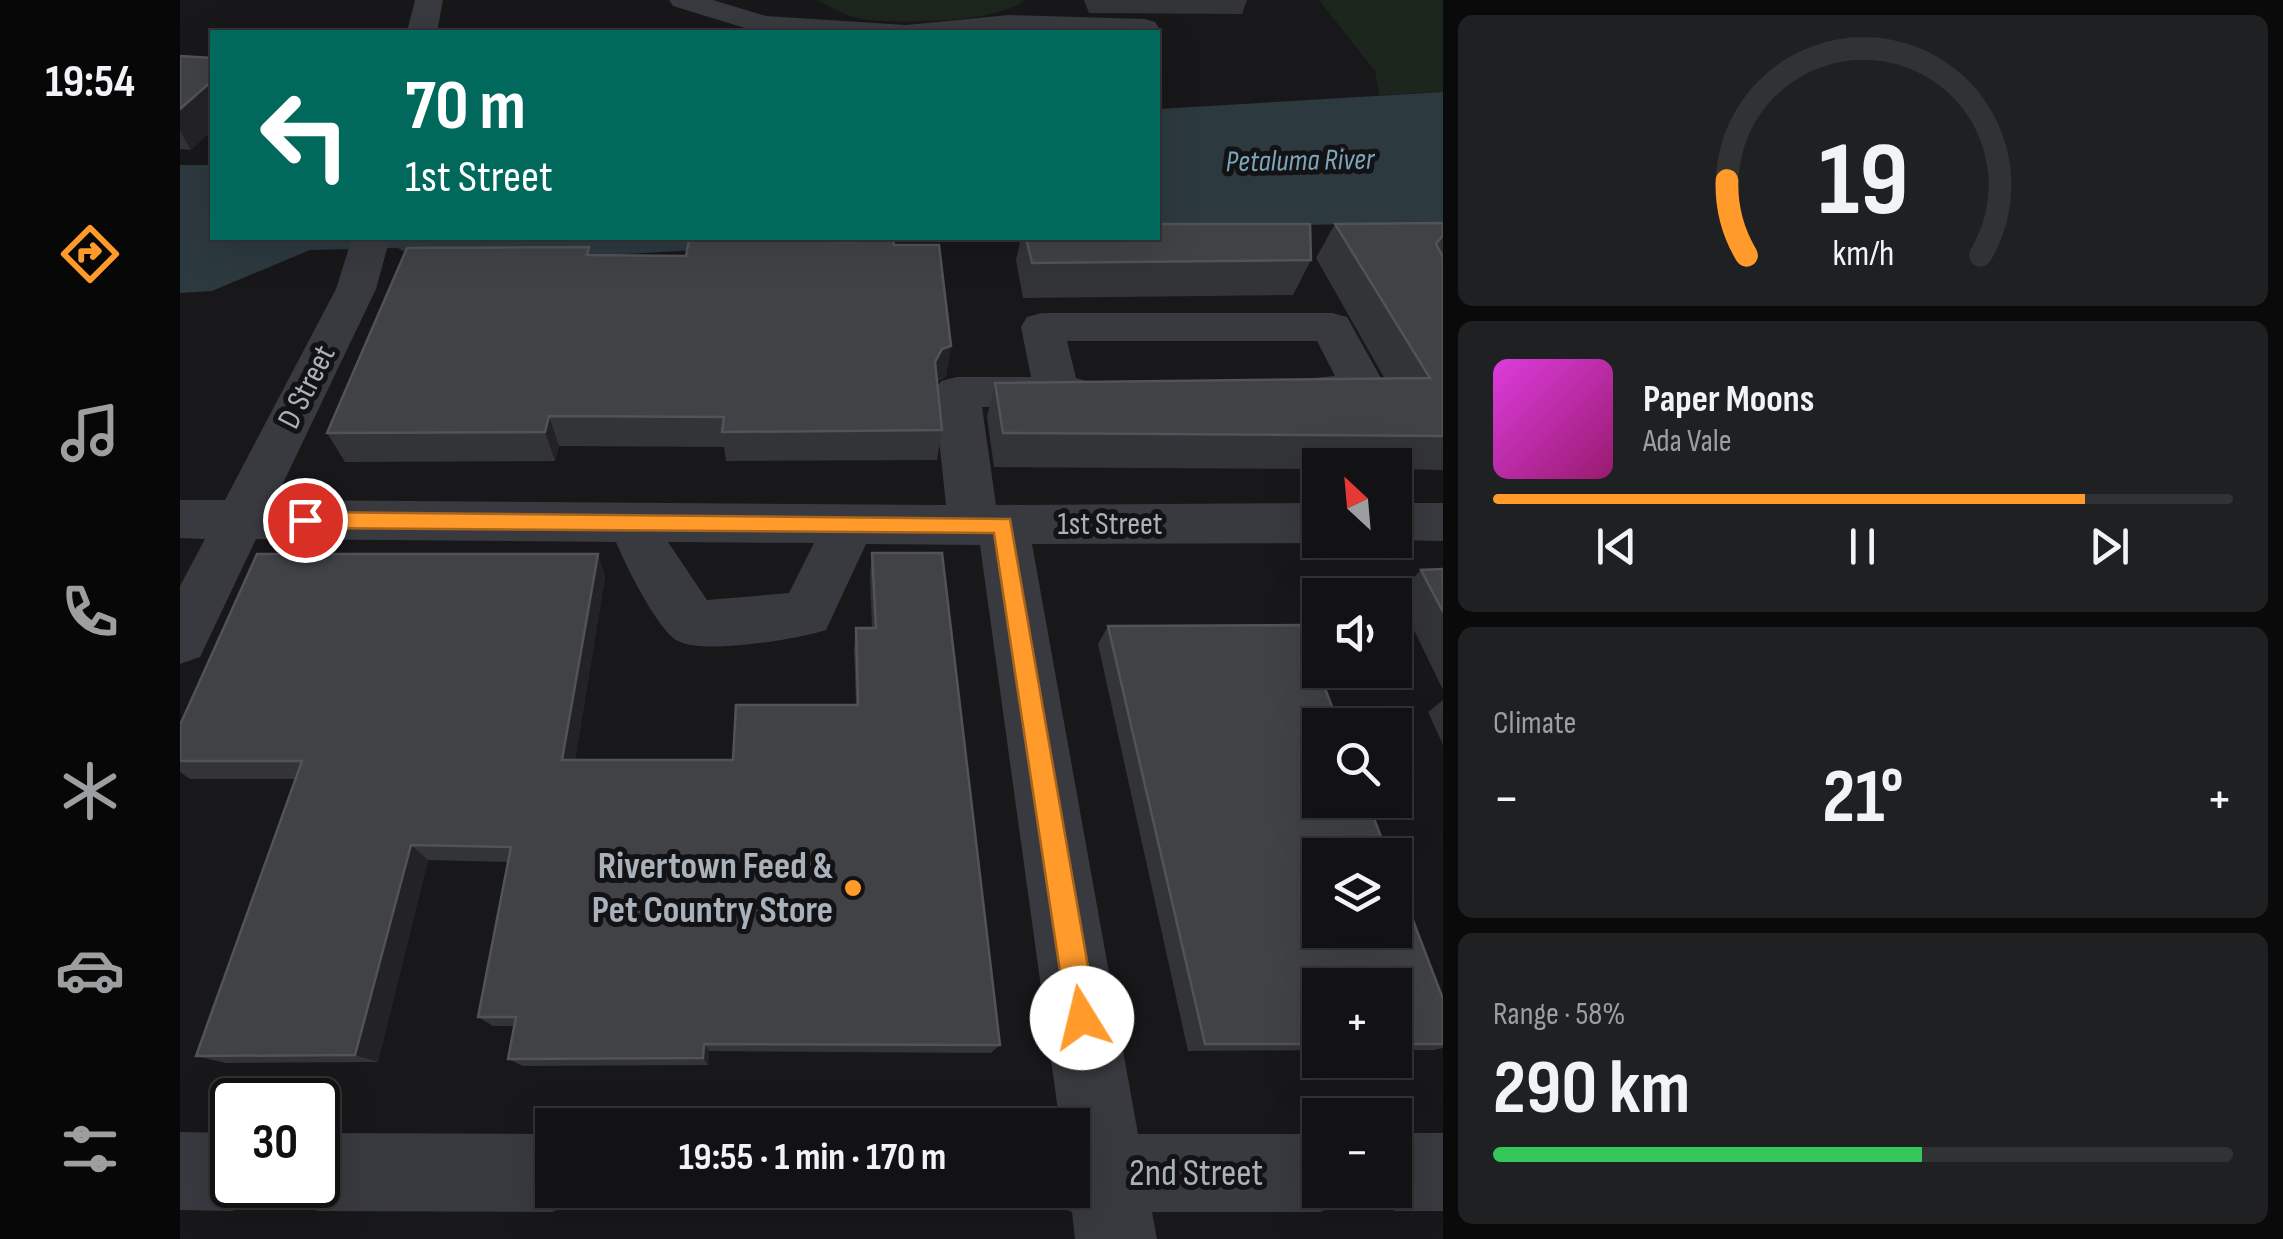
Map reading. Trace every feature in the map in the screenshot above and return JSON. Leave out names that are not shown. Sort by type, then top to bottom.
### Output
[{"type":"street","points":[[422,30],[429,0]]},
{"type":"street","points":[[684,0],[764,25],[860,30]]},
{"type":"street","points":[[937,30],[1010,24],[1144,28]]},
{"type":"street","name":"D Street","points":[[180,640],[356,289],[369,240]]},
{"type":"street","points":[[1057,392],[1042,326],[1332,326],[1365,391],[1269,392]]},
{"type":"street","points":[[1098,1195],[988,525],[956,392],[1114,392]]},
{"type":"street","name":"1st Street","points":[[180,519],[988,525],[1302,523]]},
{"type":"street","points":[[633,522],[654,568],[694,624],[808,614],[826,569],[851,524]]},
{"type":"street","points":[[1412,522],[1443,522]]},
{"type":"street","points":[[180,1172],[210,1172]]},
{"type":"street","points":[[340,1172],[535,1173]]},
{"type":"street","points":[[1412,1172],[1443,1172]]},
{"type":"street","name":"2nd Street","points":[[1098,1195],[1302,1174]]},
{"type":"shaded area","points":[[817,0],[1025,0],[974,17],[904,22],[855,17]]},
{"type":"shaded area","points":[[1319,0],[1443,0],[1443,92],[1379,95],[1375,71]]},
{"type":"water","name":"Petaluma River","points":[[1443,92],[1443,222],[1160,228],[1160,109]]},
{"type":"water","points":[[180,165],[210,165],[210,240],[875,240],[429,265],[398,248],[310,250],[212,291],[180,293]]},
{"type":"building","points":[[180,56],[210,58],[210,83],[180,109]]},
{"type":"building","points":[[1443,223],[1443,235],[1436,244],[1443,257],[1443,436],[1003,433],[995,383],[1430,378],[1335,224]]},
{"type":"building","points":[[1160,224],[1310,224],[1311,260],[1032,263],[1026,240],[1160,240]]},
{"type":"building","points":[[689,240],[939,245],[951,346],[942,349],[935,362],[942,430],[722,432],[724,417],[549,416],[545,432],[327,433],[407,248],[589,247],[587,255],[686,256]]},
{"type":"building","points":[[872,553],[942,553],[1000,1045],[704,1044],[703,1058],[508,1059],[516,1017],[478,1017],[511,847],[411,845],[355,1055],[196,1056],[302,761],[180,761],[180,725],[257,554],[598,554],[562,760],[733,760],[736,705],[858,705],[856,628],[876,628]]},
{"type":"building","points":[[1443,569],[1443,612],[1421,570]]},
{"type":"building","points":[[1301,625],[1302,688],[1325,688],[1333,708],[1302,708],[1302,818],[1374,818],[1382,838],[1302,838],[1302,948],[1412,948],[1412,918],[1443,999],[1443,1044],[1412,1044],[1412,968],[1302,968],[1302,1044],[1205,1044],[1108,626]]},
{"type":"place","name":"Rivertown Feed & Pet Country Store","points":[[853,888]]},
{"type":"route","points":[[305,520],[1003,524],[1082,1018]]}]
